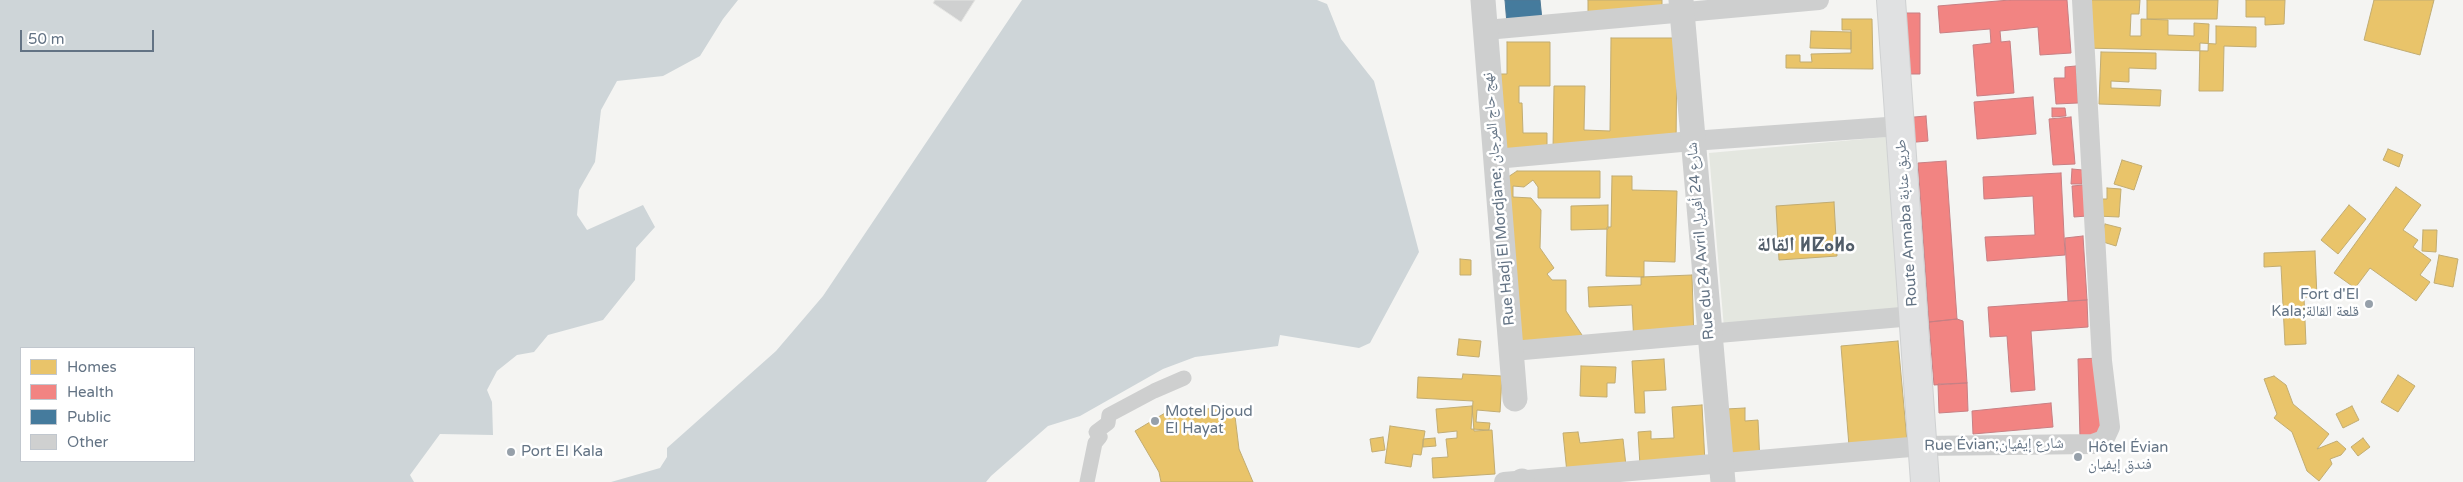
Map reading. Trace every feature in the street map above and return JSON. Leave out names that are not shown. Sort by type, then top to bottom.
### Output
[{"type":"main road","name":"Route Annaba طريق عنابة","points":[[1891,0],[1925,482]]},
{"type":"street","name":"Rue Hadj El Mordjane; نهج حاج المرجان","points":[[1483,0],[1515,398]]},
{"type":"street","points":[[1486,30],[1682,6],[1819,0]]},
{"type":"street","name":"Rue Évian;شارع إيفيان","points":[[1516,482],[1722,472],[1922,446],[2093,444],[2104,440],[2110,426],[2102,361],[2082,0]]},
{"type":"street","name":"Rue du 24 Avril شارع 24 أفريل","points":[[1682,6],[1692,141],[1722,472]]},
{"type":"street","points":[[1495,159],[1692,141],[1901,126]]},
{"type":"street","points":[[1512,352],[1913,316]]},
{"type":"street","points":[[1088,482],[1095,443],[1100,437],[1096,432],[1108,423],[1109,415],[1154,390],[1184,378]]},
{"type":"shaded area","points":[[0,0],[738,0],[723,19],[700,56],[663,76],[617,81],[601,110],[595,162],[579,190],[577,215],[587,230],[643,205],[655,227],[636,248],[635,280],[603,320],[548,335],[534,352],[517,355],[497,371],[487,390],[492,402],[493,435],[440,434],[410,475],[414,482],[0,482]]},
{"type":"shaded area","points":[[1022,0],[1317,0],[1327,4],[1341,39],[1374,81],[1419,252],[1370,343],[1359,348],[1280,335],[1278,346],[1195,357],[1163,369],[1080,416],[1048,426],[986,482],[611,482],[660,468],[667,457],[667,448],[776,351],[823,296]]},
{"type":"shaded area","points":[[1886,137],[1901,313],[1724,328],[1709,153]]},
{"type":"building: Homes","points":[[1588,0],[1662,0],[1662,20],[1588,19]]},
{"type":"building: Homes","points":[[2085,0],[2140,0],[2139,14],[2131,14],[2130,36],[2141,36],[2141,19],[2168,20],[2168,35],[2194,36],[2194,23],[2209,24],[2208,51],[2084,48]]},
{"type":"building: Homes","points":[[2147,0],[2218,0],[2217,19],[2147,19]]},
{"type":"building: Homes","points":[[2246,0],[2285,0],[2284,24],[2265,25],[2265,17],[2246,17]]},
{"type":"building: Homes","points":[[2374,0],[2434,0],[2420,55],[2364,40]]},
{"type":"building: Homes","points":[[1842,19],[1872,19],[1873,69],[1786,68],[1786,55],[1800,55],[1800,62],[1812,62],[1811,54],[1851,53],[1851,30],[1842,30]]},
{"type":"building: Homes","points":[[2216,26],[2256,27],[2256,47],[2224,46],[2223,91],[2199,91],[2200,43],[2216,44]]},
{"type":"building: Homes","points":[[1811,31],[1851,32],[1851,49],[1810,48]]},
{"type":"building: Homes","points":[[1611,38],[1677,38],[1676,148],[1553,149],[1554,86],[1585,86],[1584,130],[1610,131]]},
{"type":"building: Homes","points":[[1507,42],[1550,42],[1550,86],[1519,86],[1519,103],[1522,103],[1523,133],[1547,133],[1547,151],[1492,152],[1491,74],[1507,74]]},
{"type":"building: Homes","points":[[2101,52],[2156,53],[2156,69],[2129,68],[2129,82],[2111,81],[2111,88],[2161,90],[2160,106],[2099,104]]},
{"type":"building: Homes","points":[[2388,149],[2403,155],[2399,167],[2383,160]]},
{"type":"building: Homes","points":[[2122,160],[2142,166],[2134,190],[2114,184]]},
{"type":"building: Homes","points":[[1517,171],[1600,171],[1600,198],[1538,198],[1538,187],[1533,180],[1524,187],[1513,186],[1513,197],[1531,198],[1541,210],[1540,248],[1554,268],[1547,274],[1552,280],[1566,280],[1566,311],[1584,338],[1502,343],[1508,177]]},
{"type":"building: Homes","points":[[1612,176],[1632,176],[1632,190],[1677,191],[1675,262],[1644,261],[1644,277],[1606,276],[1607,227],[1611,227]]},
{"type":"building: Homes","points":[[2396,187],[2421,205],[2403,230],[2418,240],[2413,247],[2431,260],[2420,275],[2430,282],[2416,301],[2370,268],[2355,288],[2334,273]]},
{"type":"building: Homes","points":[[2107,188],[2121,189],[2119,217],[2097,216],[2098,199],[2107,199]]},
{"type":"building: Homes","points":[[1834,202],[1837,256],[1779,260],[1776,206]]},
{"type":"building: Homes","points":[[1608,205],[1608,229],[1571,230],[1571,206]]},
{"type":"building: Homes","points":[[2349,205],[2366,219],[2338,254],[2321,240]]},
{"type":"building: Homes","points":[[2105,224],[2121,228],[2116,246],[2100,241]]},
{"type":"building: Homes","points":[[2423,230],[2437,230],[2436,252],[2422,251]]},
{"type":"building: Homes","points":[[2315,251],[2317,297],[2304,297],[2306,344],[2285,345],[2281,266],[2264,267],[2264,253]]},
{"type":"building: Homes","points":[[2439,255],[2458,259],[2453,287],[2434,283]]},
{"type":"building: Homes","points":[[1460,259],[1471,260],[1471,275],[1460,275]]},
{"type":"building: Homes","points":[[1692,275],[1694,341],[1634,344],[1632,305],[1589,307],[1588,287],[1641,285],[1641,277]]},
{"type":"building: Homes","points":[[1459,339],[1481,341],[1479,357],[1457,355]]},
{"type":"building: Homes","points":[[1898,341],[1907,441],[1849,446],[1841,346]]},
{"type":"building: Homes","points":[[1664,359],[1666,390],[1644,391],[1645,413],[1635,413],[1632,361]]},
{"type":"building: Homes","points":[[1581,366],[1616,367],[1615,383],[1607,383],[1607,397],[1580,396]]},
{"type":"building: Homes","points":[[1463,374],[1502,376],[1500,412],[1477,410],[1476,422],[1490,423],[1489,430],[1471,429],[1473,401],[1417,398],[1418,377],[1462,379]]},
{"type":"building: Homes","points":[[2398,375],[2415,386],[2398,412],[2381,402]]},
{"type":"building: Homes","points":[[2274,376],[2286,385],[2293,404],[2329,434],[2317,449],[2337,441],[2346,449],[2341,455],[2330,459],[2332,464],[2319,481],[2307,471],[2292,432],[2274,418],[2277,414],[2264,379]]},
{"type":"building: Homes","points":[[1702,405],[1705,463],[1640,466],[1638,432],[1651,431],[1651,439],[1674,438],[1672,407]]},
{"type":"building: Homes","points":[[1472,406],[1474,431],[1492,430],[1495,474],[1433,478],[1432,458],[1448,457],[1446,439],[1457,438],[1457,431],[1438,433],[1436,409]]},
{"type":"building: Homes","points":[[2352,406],[2359,420],[2343,428],[2336,414]]},
{"type":"building: Homes","points":[[1234,408],[1239,449],[1253,482],[1161,482],[1159,472],[1135,431],[1170,410]]},
{"type":"building: Homes","points":[[1745,408],[1745,421],[1758,420],[1760,463],[1729,464],[1726,409]]},
{"type":"building: Homes","points":[[1390,426],[1425,431],[1421,455],[1413,454],[1411,467],[1385,463]]},
{"type":"building: Homes","points":[[1578,432],[1580,443],[1623,439],[1626,466],[1567,473],[1563,433]]},
{"type":"building: Homes","points":[[1383,437],[1385,450],[1372,452],[1370,439]]},
{"type":"building: Homes","points":[[1435,438],[1436,446],[1423,447],[1423,439]]},
{"type":"building: Homes","points":[[2363,438],[2370,447],[2358,456],[2351,447]]},
{"type":"building: Health","points":[[2010,0],[2067,0],[2071,53],[2040,55],[2038,27],[2000,31],[2001,42],[2010,41],[2014,93],[1977,96],[1973,45],[1991,43],[1990,29],[1940,33],[1938,6]]},
{"type":"building: Health","points":[[1900,13],[1920,13],[1920,74],[1899,74]]},
{"type":"building: Health","points":[[2076,66],[2078,103],[2056,104],[2054,78],[2065,78],[2065,67]]},
{"type":"building: Health","points":[[2033,97],[2036,134],[1977,139],[1974,102]]},
{"type":"building: Health","points":[[2052,108],[2065,108],[2066,116],[2052,117]]},
{"type":"building: Health","points":[[1926,116],[1928,141],[1905,143],[1903,118]]},
{"type":"building: Health","points":[[2071,117],[2075,164],[2053,165],[2049,119]]},
{"type":"building: Health","points":[[1946,161],[1957,319],[1929,322],[1918,163]]},
{"type":"building: Health","points":[[2072,169],[2083,170],[2082,184],[2071,184]]},
{"type":"building: Health","points":[[2061,173],[2065,255],[1987,261],[1985,237],[2035,235],[2033,196],[1984,199],[1983,177]]},
{"type":"building: Health","points":[[2084,185],[2087,216],[2074,217],[2072,186]]},
{"type":"building: Health","points":[[2083,236],[2087,300],[2068,301],[2065,238]]},
{"type":"building: Health","points":[[2087,300],[2088,327],[2031,331],[2035,390],[2011,392],[2007,336],[1990,337],[1988,307]]},
{"type":"building: Health","points":[[1957,319],[1963,321],[1967,383],[1934,385],[1929,322]]},
{"type":"building: Health","points":[[2101,358],[2103,437],[2080,438],[2078,359]]},
{"type":"building: Health","points":[[1967,383],[1968,411],[1939,413],[1938,384]]},
{"type":"building: Health","points":[[2051,403],[2053,427],[1973,434],[1972,411]]},
{"type":"building: Public","points":[[1505,0],[1540,0],[1542,20],[1507,24]]},
{"type":"building: Other","points":[[935,0],[975,0],[961,22],[933,3]]},
{"type":"place","name":"Fort d'El Kala;قلعة القالة","points":[[2369,304]]},
{"type":"place","name":"Motel Djoud El Hayat","points":[[1155,421]]},
{"type":"place","name":"Port El Kala","points":[[511,452]]},
{"type":"place","name":"Hôtel Évian فندق إيفيان","points":[[2078,457]]},
{"type":"district","name":"القالة ⵍⵇⴰⵍⴰ","points":[[1806,246]]}]
